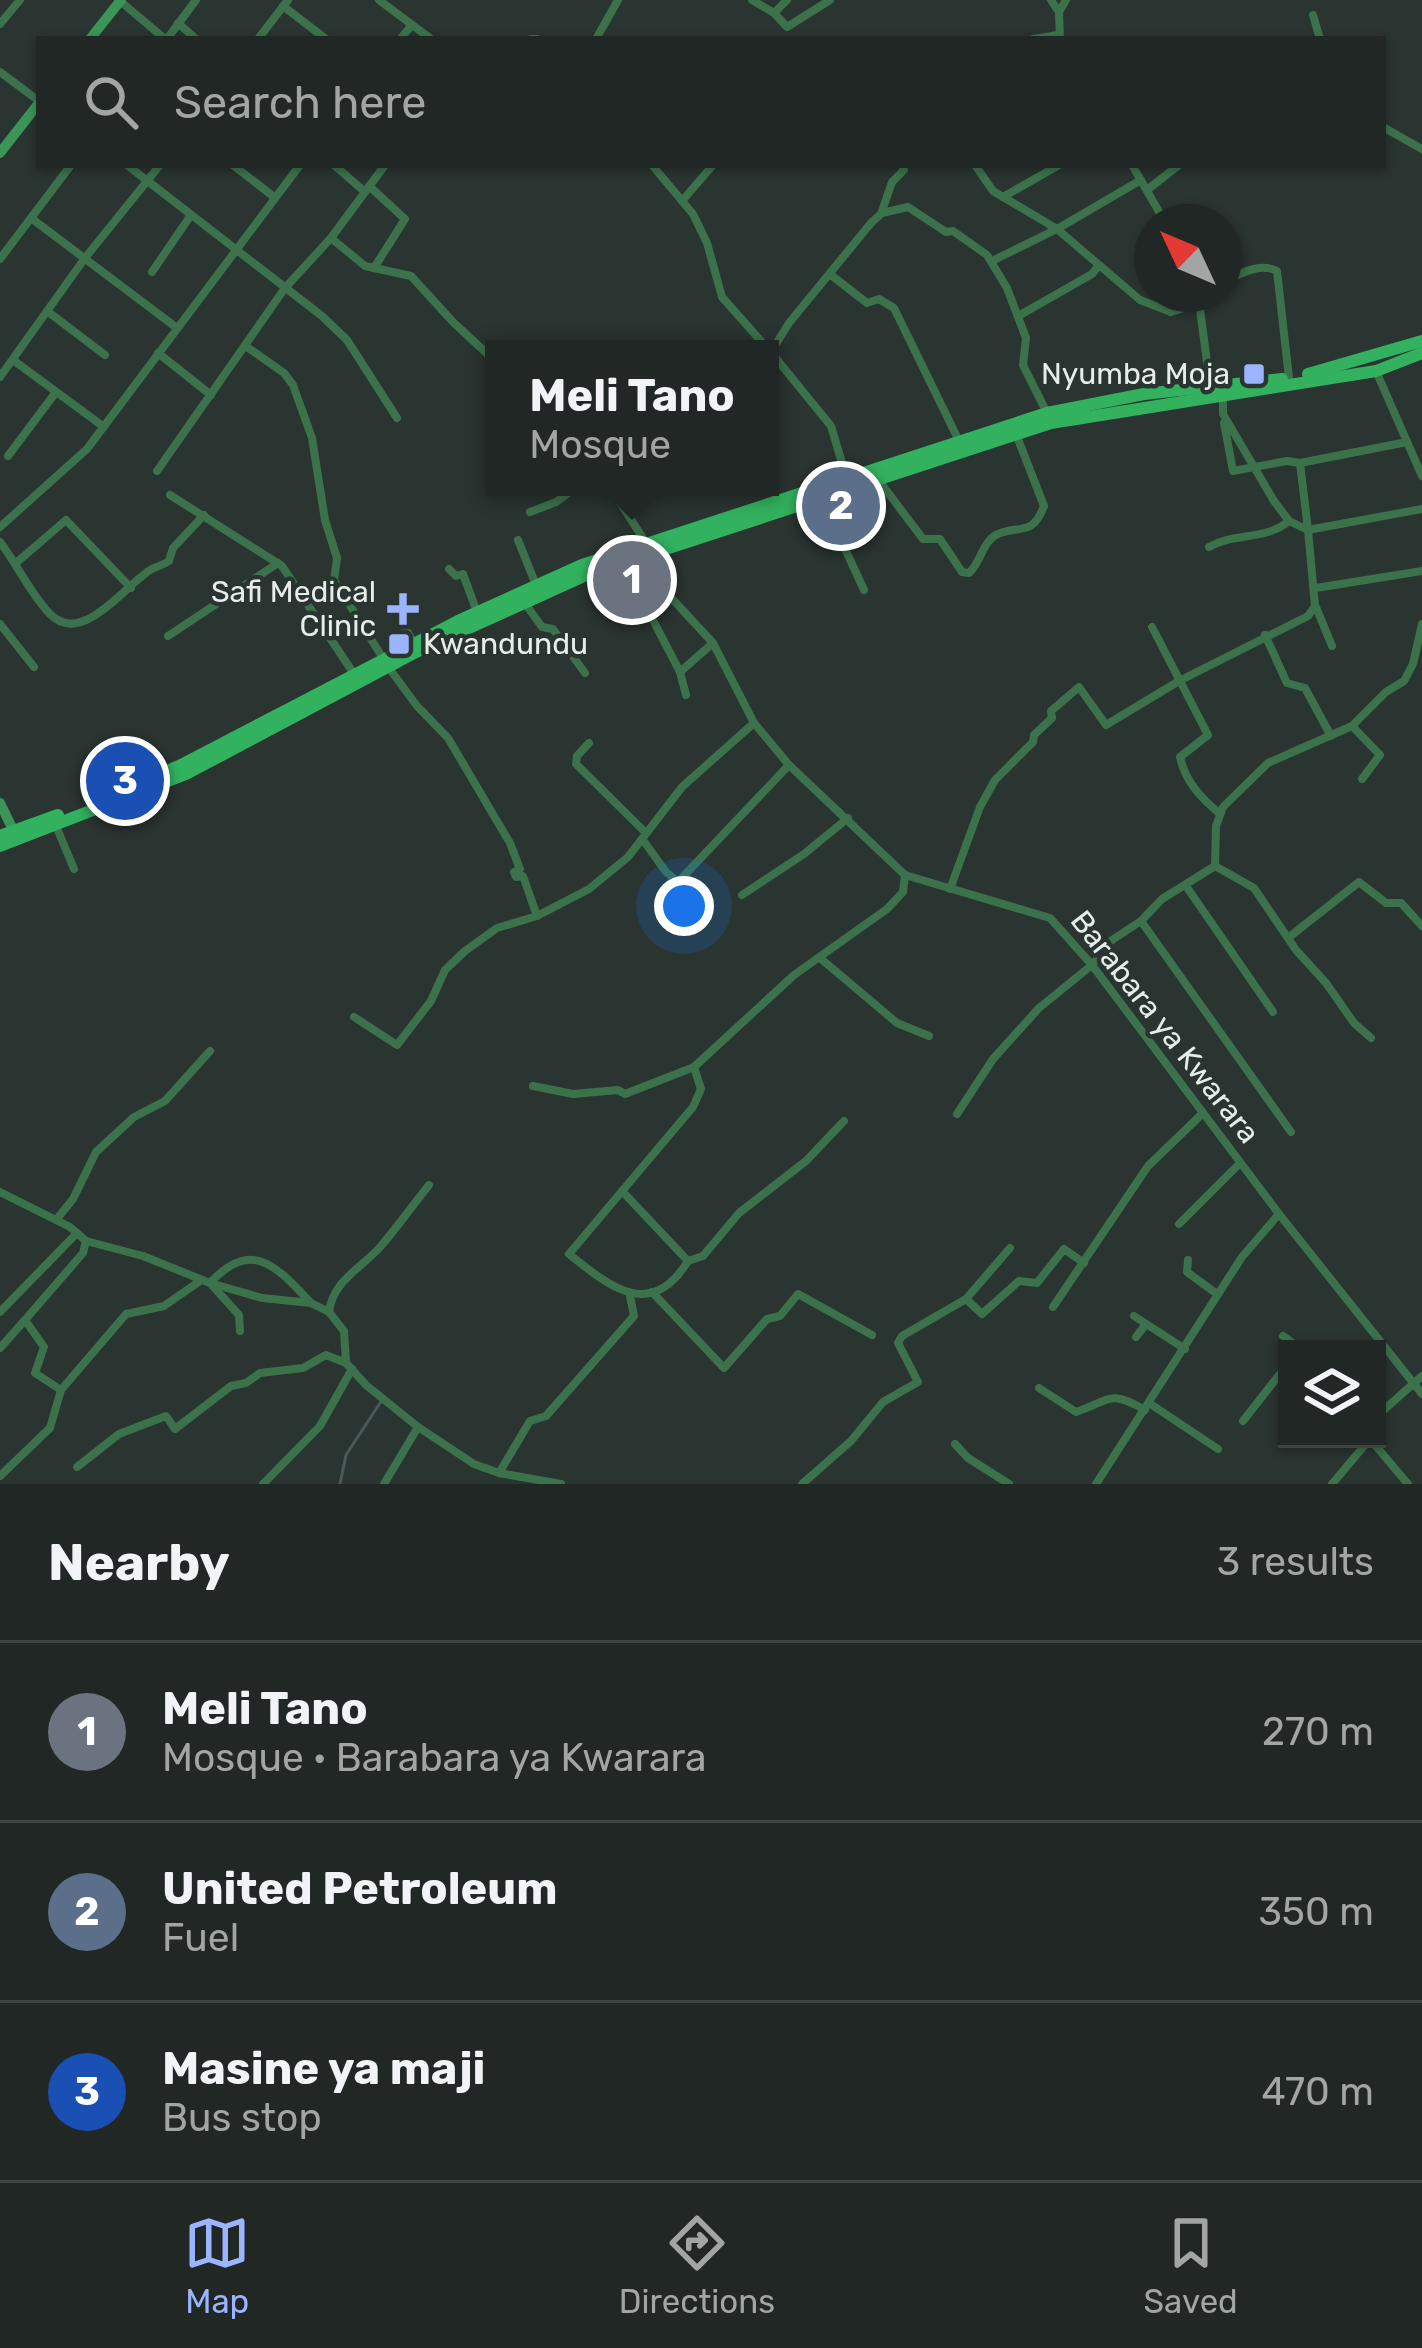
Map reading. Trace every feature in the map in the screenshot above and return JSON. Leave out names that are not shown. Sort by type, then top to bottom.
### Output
[{"type":"main road","points":[[648,550],[813,499],[847,483],[864,483],[1080,415],[1289,378],[1422,341]]},
{"type":"main road","points":[[0,846],[11,835],[160,775],[355,675],[388,664],[414,644],[536,585],[1047,413],[1100,401],[1376,371],[1422,353]]},
{"type":"main road","points":[[11,835],[55,825],[186,774],[388,664],[564,579]]},
{"type":"street","points":[[0,24],[20,0]]},
{"type":"street","points":[[168,36],[196,0]]},
{"type":"street","points":[[379,0],[427,36]]},
{"type":"street","points":[[598,36],[618,0]]},
{"type":"street","points":[[752,0],[787,28],[830,0]]},
{"type":"street","points":[[774,13],[787,0]]},
{"type":"street","points":[[1051,0],[1059,12]]},
{"type":"street","points":[[1059,36],[1059,12],[1066,0]]},
{"type":"street","points":[[92,36],[121,1],[162,36]]},
{"type":"street","points":[[260,36],[285,3],[323,36]]},
{"type":"street","points":[[1313,15],[1319,36]]},
{"type":"street","points":[[178,23],[193,36]]},
{"type":"street","points":[[403,36],[412,25]]},
{"type":"street","points":[[1,75],[36,100]]},
{"type":"street","points":[[0,153],[36,106]]},
{"type":"street","points":[[1386,130],[1422,149]]},
{"type":"street","points":[[0,259],[69,168]]},
{"type":"street","points":[[131,168],[347,340],[398,418]]},
{"type":"street","points":[[0,376],[158,168]]},
{"type":"street","points":[[237,168],[274,197]]},
{"type":"street","points":[[0,527],[87,448],[298,168]]},
{"type":"street","points":[[338,168],[405,219],[374,268]]},
{"type":"street","points":[[157,471],[285,288],[331,238],[383,168]]},
{"type":"street","points":[[654,168],[682,201],[707,243],[722,297],[760,340]]},
{"type":"street","points":[[682,201],[710,168]]},
{"type":"street","points":[[777,340],[882,213],[892,182],[903,168]]},
{"type":"street","points":[[976,168],[993,191],[1058,229],[1134,294]]},
{"type":"street","points":[[1003,197],[1054,168]]},
{"type":"street","points":[[1134,168],[1155,204]]},
{"type":"street","points":[[1147,190],[1175,168]]},
{"type":"street","points":[[992,261],[1141,180]]},
{"type":"street","points":[[882,213],[908,207],[946,232],[953,231],[992,261],[1020,315],[1026,338],[1023,365],[1047,413]]},
{"type":"street","points":[[152,272],[190,215]]},
{"type":"street","points":[[31,218],[177,328]]},
{"type":"street","points":[[0,232],[12,242]]},
{"type":"street","points":[[331,238],[365,266],[411,276],[485,352]]},
{"type":"street","points":[[1020,315],[1092,274],[1099,265]]},
{"type":"street","points":[[1242,272],[1269,267],[1277,271],[1289,378]]},
{"type":"street","points":[[830,275],[867,303],[879,299],[894,308],[959,441]]},
{"type":"street","points":[[47,311],[105,355]]},
{"type":"street","points":[[1202,312],[1234,471],[1407,442]]},
{"type":"street","points":[[247,347],[293,385],[312,438],[325,520],[337,558],[334,580],[417,706],[448,738],[510,842],[520,869],[514,872],[516,877],[523,876],[537,916]]},
{"type":"street","points":[[158,353],[211,395]]},
{"type":"street","points":[[13,360],[104,427]]},
{"type":"street","points":[[779,362],[831,426],[847,483]]},
{"type":"street","points":[[1376,371],[1422,476]]},
{"type":"street","points":[[8,456],[56,392]]},
{"type":"street","points":[[1223,414],[1289,520],[1308,530],[1422,509]]},
{"type":"street","points":[[864,483],[883,486],[923,538],[940,539],[958,566],[969,573],[998,534],[1021,532],[1040,518],[1044,506],[1015,433]]},
{"type":"street","points":[[1300,463],[1316,606],[1332,646]]},
{"type":"street","points":[[170,495],[278,563],[303,592],[355,675]]},
{"type":"street","points":[[530,512],[564,496]]},
{"type":"street","name":"Barabara ya Kwarara","points":[[615,496],[677,608],[713,643],[754,723],[789,765],[905,875],[1050,918],[1092,964],[1279,1214],[1418,1380],[1422,1394]]},
{"type":"street","points":[[813,499],[828,512],[864,590]]},
{"type":"street","points":[[0,542],[50,614],[64,622],[91,619],[152,569],[169,561],[171,551],[204,515]]},
{"type":"street","points":[[16,563],[66,520],[131,588]]},
{"type":"street","points":[[1209,547],[1223,539],[1264,535],[1289,520]]},
{"type":"street","points":[[518,540],[536,585]]},
{"type":"street","points":[[168,636],[278,563]]},
{"type":"street","points":[[449,569],[456,576],[463,574],[477,612]]},
{"type":"street","points":[[1316,588],[1422,571]]},
{"type":"street","points":[[523,601],[542,627],[553,629],[585,674]]},
{"type":"street","points":[[950,889],[995,780],[1052,718],[1051,711],[1082,688],[1106,725],[1179,681],[1308,616],[1316,606]]},
{"type":"street","points":[[400,618],[414,644]]},
{"type":"street","points":[[654,622],[680,671],[686,695]]},
{"type":"street","points":[[0,624],[34,667]]},
{"type":"street","points":[[957,1114],[993,1060],[1039,1008],[1162,898],[1214,866],[1219,813],[1268,763],[1352,726],[1385,692],[1404,681],[1419,663],[1422,624]]},
{"type":"street","points":[[1152,627],[1208,735],[1186,749],[1181,764],[1202,799],[1219,813]]},
{"type":"street","points":[[1265,635],[1287,683],[1305,688],[1330,736]]},
{"type":"street","points":[[680,671],[713,643]]},
{"type":"street","points":[[353,1017],[398,1046],[431,1001],[445,970],[465,951],[497,928],[537,916],[589,889],[644,836],[682,787],[754,723]]},
{"type":"street","points":[[1352,726],[1380,755],[1362,779]]},
{"type":"street","points":[[589,743],[576,764],[644,836],[678,882],[789,765]]},
{"type":"street","points":[[0,803],[11,835]]},
{"type":"street","points":[[742,895],[848,818]]},
{"type":"street","points":[[55,825],[74,869]]},
{"type":"street","points":[[1214,866],[1254,888],[1354,1023],[1371,1038]]},
{"type":"street","points":[[533,1086],[573,1094],[618,1090],[626,1094],[694,1067],[794,975],[887,909],[903,892],[905,875]]},
{"type":"street","points":[[1288,938],[1358,882],[1387,903],[1401,903],[1422,926]]},
{"type":"street","points":[[1186,886],[1273,1012]]},
{"type":"street","points":[[1141,921],[1292,1132]]},
{"type":"street","points":[[820,958],[897,1023],[928,1036]]},
{"type":"street","points":[[56,1220],[73,1199],[96,1153],[134,1117],[165,1101],[211,1051]]},
{"type":"street","points":[[694,1067],[700,1089],[693,1107],[568,1254],[630,1296],[652,1292],[680,1274],[688,1261],[703,1256],[739,1213],[806,1161],[844,1121]]},
{"type":"street","points":[[1053,1307],[1148,1166],[1202,1114]]},
{"type":"street","points":[[1179,1224],[1240,1163]]},
{"type":"street","points":[[329,1312],[344,1279],[372,1256],[429,1185]]},
{"type":"street","points":[[622,1191],[688,1261]]},
{"type":"street","points":[[0,1192],[86,1241],[262,1298],[311,1303]]},
{"type":"street","points":[[1098,1483],[1217,1294],[1279,1214]]},
{"type":"street","points":[[0,1312],[77,1233]]},
{"type":"street","points":[[0,1348],[82,1253],[86,1241]]},
{"type":"street","points":[[802,1484],[851,1441],[883,1402],[918,1382],[898,1340],[966,1299],[1010,1248]]},
{"type":"street","points":[[966,1299],[982,1314],[1018,1281],[1037,1283],[1062,1250],[1084,1263]]},
{"type":"street","points":[[0,1476],[50,1428],[61,1390],[126,1314],[164,1306],[235,1262],[255,1258],[268,1262],[311,1303],[329,1312],[344,1331],[349,1366],[320,1426],[263,1484]]},
{"type":"street","points":[[1188,1260],[1187,1273],[1217,1294]]},
{"type":"street","points":[[206,1281],[239,1316],[240,1331]]},
{"type":"street","points":[[652,1292],[724,1368],[767,1319],[780,1316],[798,1294],[872,1335]]},
{"type":"street","points":[[499,1473],[530,1421],[545,1416],[634,1316],[630,1296]]},
{"type":"street","points":[[1134,1316],[1185,1349]]},
{"type":"street","points":[[25,1320],[44,1347],[35,1372],[61,1390]]},
{"type":"street","points":[[1136,1337],[1146,1324]]},
{"type":"street","points":[[1283,1336],[1289,1340]]},
{"type":"street","points":[[77,1466],[119,1434],[166,1416],[175,1429],[219,1394],[260,1373],[303,1367],[326,1355],[349,1366],[418,1427],[474,1464],[561,1484]]},
{"type":"street","points":[[1244,1421],[1278,1377]]},
{"type":"street","points":[[1386,1408],[1418,1380]]},
{"type":"street","points":[[1039,1388],[1076,1412],[1109,1395],[1124,1398],[1218,1449]]},
{"type":"street","points":[[384,1484],[418,1427]]},
{"type":"street","points":[[1332,1484],[1370,1439],[1408,1484]]},
{"type":"street","points":[[955,1444],[1002,1482]]},
{"type":"waterway","points":[[340,1484],[346,1455],[382,1400]]},
{"type":"place","name":"Nyumba Moja","points":[[1254,374]]},
{"type":"place","name":"United Petroleum","points":[[841,506]]},
{"type":"place","name":"Meli Tano","points":[[632,580]]},
{"type":"place","name":"Safi Medical Clinic","points":[[403,609]]},
{"type":"place","name":"Kwandundu","points":[[399,644]]},
{"type":"place","name":"Masine ya maji","points":[[125,781]]}]
